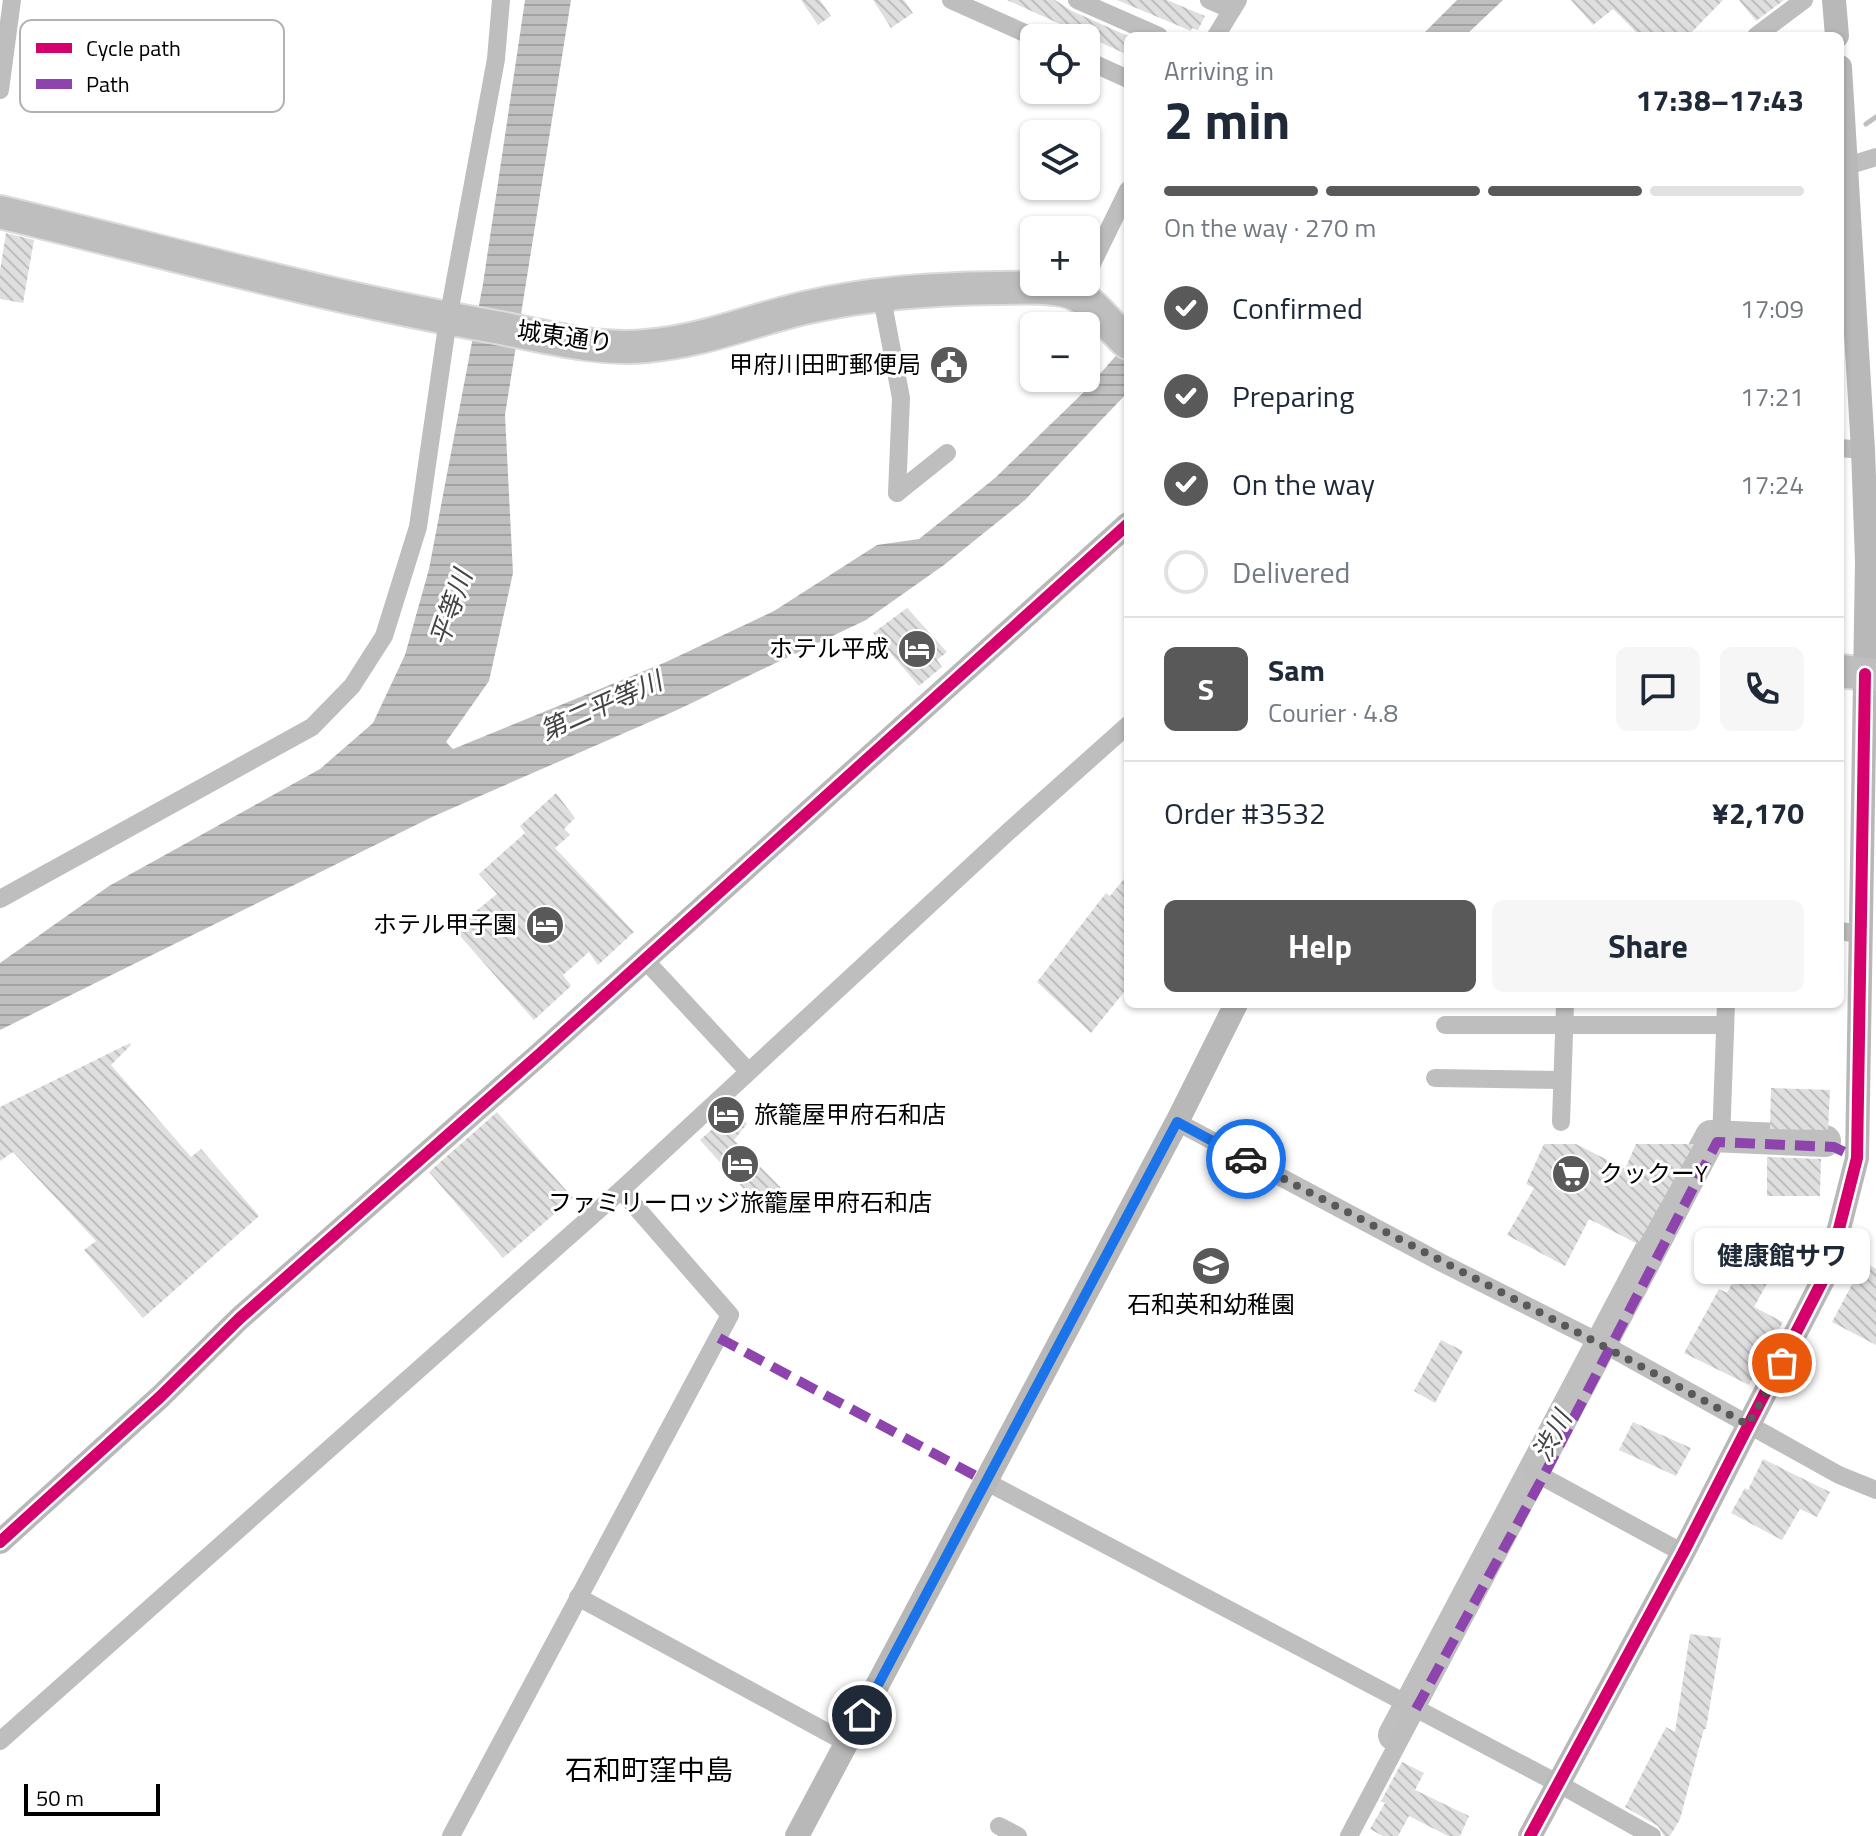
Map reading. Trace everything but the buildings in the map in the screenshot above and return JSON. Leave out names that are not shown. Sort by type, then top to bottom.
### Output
[{"type":"highway","name":"城東通り","points":[[0,212],[453,320],[587,344],[643,347],[702,339],[803,308],[881,293],[918,289],[1020,288]]},
{"type":"highway","points":[[1091,296],[1124,339]]},
{"type":"street","points":[[0,90],[12,0]]},
{"type":"street","points":[[0,899],[312,727],[352,686],[384,636],[418,527],[496,59],[501,0]]},
{"type":"street","points":[[951,0],[1020,31]]},
{"type":"street","points":[[1077,0],[1150,32]]},
{"type":"street","points":[[1209,0],[1235,5],[1218,32]]},
{"type":"street","points":[[1761,32],[1804,0]]},
{"type":"street","points":[[1834,0],[1837,32]]},
{"type":"street","points":[[1100,66],[1124,77]]},
{"type":"street","points":[[1530,1836],[1683,1553],[1829,1268],[1866,1158],[1850,933],[1867,562],[1852,449],[1844,124]]},
{"type":"street","points":[[1847,166],[1876,157]]},
{"type":"street","points":[[1100,247],[1124,198]]},
{"type":"street","points":[[881,293],[901,398],[897,493],[947,453]]},
{"type":"street","points":[[0,1542],[160,1397],[240,1318],[645,960],[1124,528]]},
{"type":"street","points":[[0,1741],[621,1190],[1124,729]]},
{"type":"street","points":[[645,960],[748,1071]]},
{"type":"street","points":[[797,1836],[1177,1122],[1234,1008]]},
{"type":"street","points":[[1561,1122],[1565,1008]]},
{"type":"street","points":[[1721,1137],[1726,1008]]},
{"type":"street","points":[[1445,1025],[1725,1025]]},
{"type":"street","points":[[1435,1078],[1562,1080]]},
{"type":"street","points":[[1177,1122],[1602,1344],[1839,1475],[1876,1490]]},
{"type":"street","points":[[451,1836],[730,1315],[621,1190]]},
{"type":"street","points":[[1536,1473],[1683,1553]]},
{"type":"street","points":[[987,1482],[1652,1836]]},
{"type":"street","points":[[578,1597],[847,1743]]},
{"type":"street","points":[[1349,1836],[1411,1706]]},
{"type":"street","points":[[999,1826],[1018,1836]]},
{"type":"water","points":[[525,0],[571,0],[505,415],[513,573],[489,681],[446,742],[453,749],[666,662],[774,611],[877,545],[919,539],[995,478],[1084,392],[1100,392],[1100,374],[1124,347],[1124,396],[1025,500],[944,565],[866,620],[677,710],[432,817],[0,1030],[0,963],[109,886],[320,769],[373,723],[405,655],[429,569],[483,284]]},
{"type":"water","points":[[1457,0],[1503,0],[1469,32],[1425,32]]},
{"type":"waterway","points":[[1866,124],[1876,117]]},
{"type":"waterway","name":"渋川","points":[[1394,1735],[1711,1136],[1825,1141]]},
{"type":"marked path","points":[[1416,1709],[1543,1477],[1717,1142],[1834,1147],[1857,1158]]},
{"type":"marked path","points":[[719,1338],[987,1482]]},
{"type":"cycle path","points":[[0,1542],[160,1397],[240,1318],[541,1053],[1124,528]]},
{"type":"cycle path","points":[[1530,1836],[1683,1553],[1829,1268],[1857,1158],[1865,674]]},
{"type":"way so far","points":[[1246,1159],[1493,1290],[1609,1347],[1748,1425],[1782,1363]]},
{"type":"place","name":"甲府川田町郵便局","points":[[949,365]]},
{"type":"place","name":"ホテル平成","points":[[917,649]]},
{"type":"place","name":"ホテル甲子園","points":[[545,925]]},
{"type":"place","name":"旅籠屋甲府石和店","points":[[726,1115]]},
{"type":"place","name":"ファミリーロッジ旅籠屋甲府石和店","points":[[740,1164]]},
{"type":"place","name":"クックーY","points":[[1571,1174]]},
{"type":"place","name":"石和英和幼稚園","points":[[1211,1266]]},
{"type":"place","name":"健康館サワ","points":[[1782,1363]]},
{"type":"district","name":"石和町窪中島","points":[[649,1770]]},
{"type":"route","points":[[862,1715],[1177,1122],[1246,1159]]},
{"type":"water label","name":"平等川","points":[[451,608]]},
{"type":"water label","name":"第二平等川","points":[[601,706]]}]
